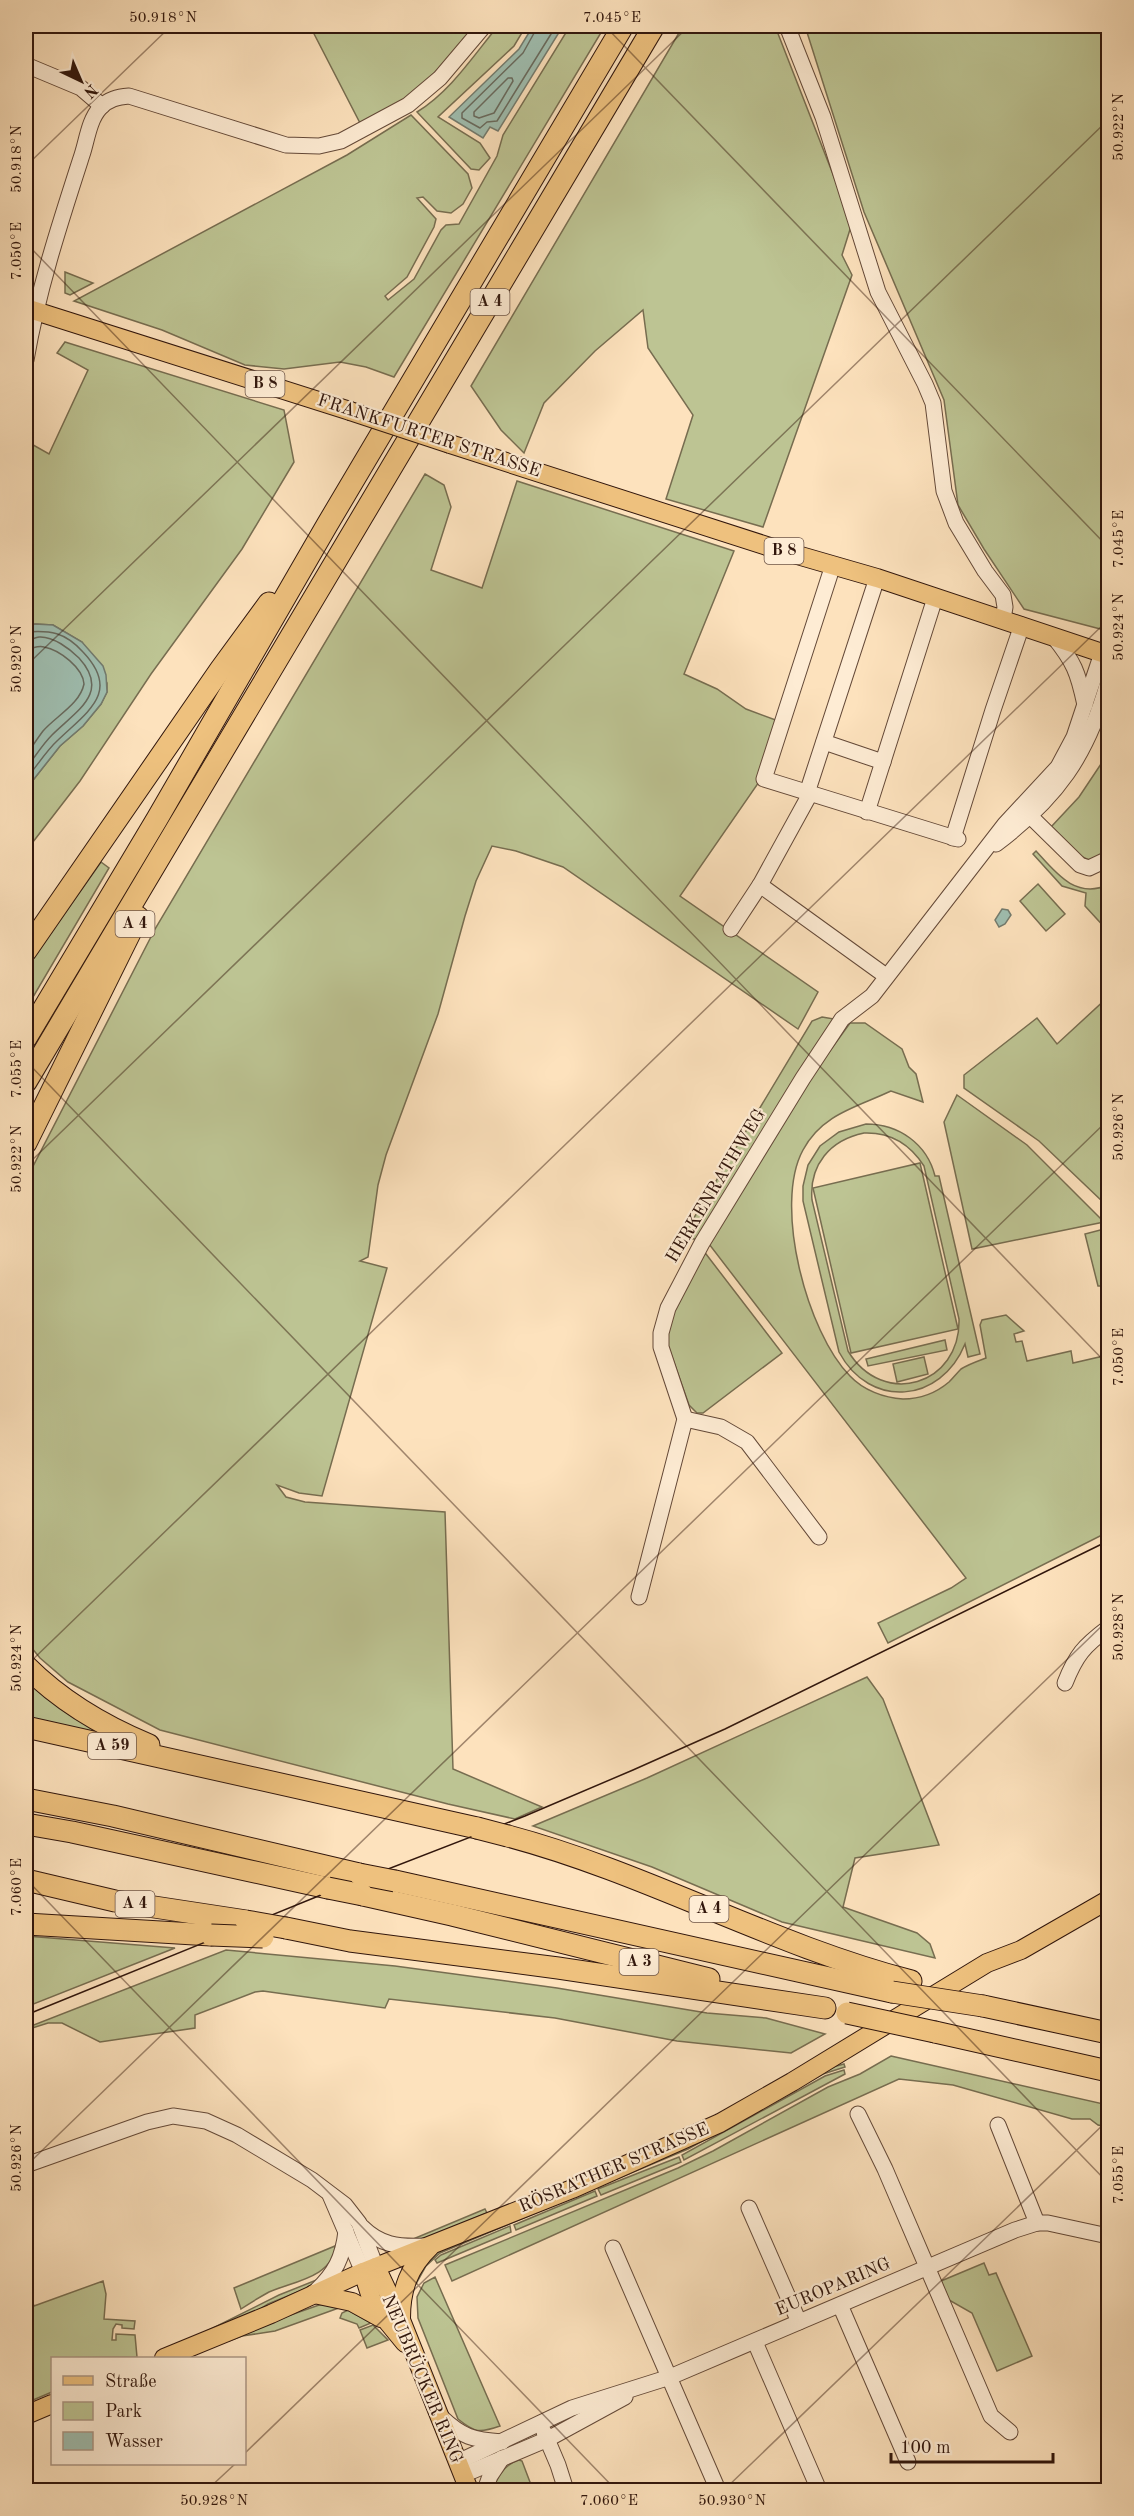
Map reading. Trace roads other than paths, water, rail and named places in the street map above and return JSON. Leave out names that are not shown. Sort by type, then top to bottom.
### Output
[{"type":"highway","name":"A 4","points":[[26,951],[220,670],[327,525],[623,26]]},
{"type":"highway","name":"A 4","points":[[26,1143],[153,887],[249,707],[654,26]]},
{"type":"highway","points":[[26,1038],[168,800],[327,525]]},
{"type":"highway","points":[[26,1082],[249,707]]},
{"type":"highway","name":"A 4","points":[[26,1666],[68,1702],[96,1720],[199,1766],[477,1828],[604,1865],[807,1949],[983,2006]]},
{"type":"highway","name":"A 59","points":[[26,1727],[199,1766]]},
{"type":"highway","name":"A 3","points":[[26,1799],[113,1816],[359,1874],[892,1992],[983,2006],[1108,2033]]},
{"type":"highway","name":"A 3","points":[[26,1824],[84,1834],[463,1917],[825,2008],[1108,2071]]},
{"type":"highway","name":"A 4","points":[[26,1880],[115,1901],[246,1921],[350,1941],[558,1968],[825,2008]]},
{"type":"highway","points":[[26,1924],[350,1941]]},
{"type":"main road","name":"FRANKFURTER STRASSE","points":[[31,309],[877,578],[1106,654]]},
{"type":"main road","name":"RÖSRATHER STRASSE","points":[[166,2357],[271,2314],[370,2269],[650,2156],[720,2123],[987,1964],[1021,1950],[1108,1900]]},
{"type":"main road","points":[[392,2320],[404,2285],[421,2256],[432,2245]]},
{"type":"main road","points":[[370,2269],[368,2293],[392,2320]]},
{"type":"main road","points":[[313,2294],[352,2302],[392,2320]]},
{"type":"main road","name":"NEUBRÜCKER RING","points":[[392,2320],[412,2351],[463,2476]]},
{"type":"main road","points":[[26,2415],[51,2404]]},
{"type":"street","points":[[26,360],[31,309],[93,118],[102,106],[116,97],[129,96],[286,145],[319,146],[340,141],[408,105],[445,73],[484,26]]},
{"type":"street","points":[[787,26],[824,117],[878,292],[933,403],[944,491],[956,523],[985,571],[1003,595],[1005,607],[1003,619]]},
{"type":"street","points":[[26,65],[81,88],[102,106]]},
{"type":"street","points":[[833,565],[764,779],[867,812],[956,838],[993,710],[1022,625]]},
{"type":"street","points":[[731,929],[760,885],[808,793],[877,578]]},
{"type":"street","points":[[867,812],[935,597]]},
{"type":"street","points":[[1053,636],[1070,657],[1078,674],[1085,707]]},
{"type":"street","points":[[1026,812],[1058,767],[1074,737],[1106,654]]},
{"type":"street","points":[[1026,812],[1068,774],[1081,754],[1104,711],[1108,682]]},
{"type":"street","points":[[824,742],[883,762]]},
{"type":"street","points":[[1026,812],[1080,865],[1089,868],[1108,860]]},
{"type":"street","name":"HERKENRATHWEG","points":[[685,1419],[662,1347],[661,1333],[668,1308],[702,1243],[803,1078],[842,1019],[872,996],[1005,824],[1026,812]]},
{"type":"street","points":[[760,885],[886,976]]},
{"type":"street","points":[[639,1597],[685,1419],[721,1427],[747,1442],[819,1537]]},
{"type":"street","points":[[1065,1683],[1074,1659],[1091,1641],[1108,1628]]},
{"type":"street","points":[[858,2114],[991,2416],[1010,2432]]},
{"type":"street","points":[[26,2165],[147,2122],[174,2116],[206,2121],[237,2135],[312,2180],[329,2193],[352,2227],[370,2269]]},
{"type":"street","points":[[998,2125],[1037,2223]]},
{"type":"street","points":[[749,2208],[799,2322]]},
{"type":"street","name":"EUROPARING","points":[[463,2476],[548,2439],[644,2387],[755,2342],[1015,2230],[1037,2223],[1048,2223],[1108,2236]]},
{"type":"street","points":[[313,2294],[332,2276],[352,2227]]},
{"type":"street","name":"RÖSRATHER STRASSE","points":[[352,2227],[368,2232],[386,2244],[401,2247],[432,2245]]},
{"type":"street","points":[[613,2248],[718,2490]]},
{"type":"street","points":[[840,2305],[908,2462]]},
{"type":"street","points":[[755,2342],[819,2490]]},
{"type":"street","name":"EUROPARING","points":[[463,2476],[502,2442],[572,2408],[604,2396],[644,2387]]},
{"type":"street","points":[[438,2414],[462,2435],[502,2442]]},
{"type":"street","points":[[540,2424],[548,2439],[566,2490]]},
{"type":"street","points":[[485,2490],[490,2476],[502,2458]]},
{"type":"water","points":[[533,26],[563,26],[498,131],[490,127],[483,138],[449,117],[519,49]]},
{"type":"water","points":[[35,624],[53,625],[82,642],[103,666],[107,692],[101,704],[83,726],[60,746],[26,789],[26,627]]},
{"type":"water","points":[[1002,909],[1008,910],[1011,915],[1005,924],[999,927],[995,920]]},
{"type":"tram line","points":[[26,2015],[321,1895],[525,1816],[633,1770],[725,1729],[1108,1541]]}]
